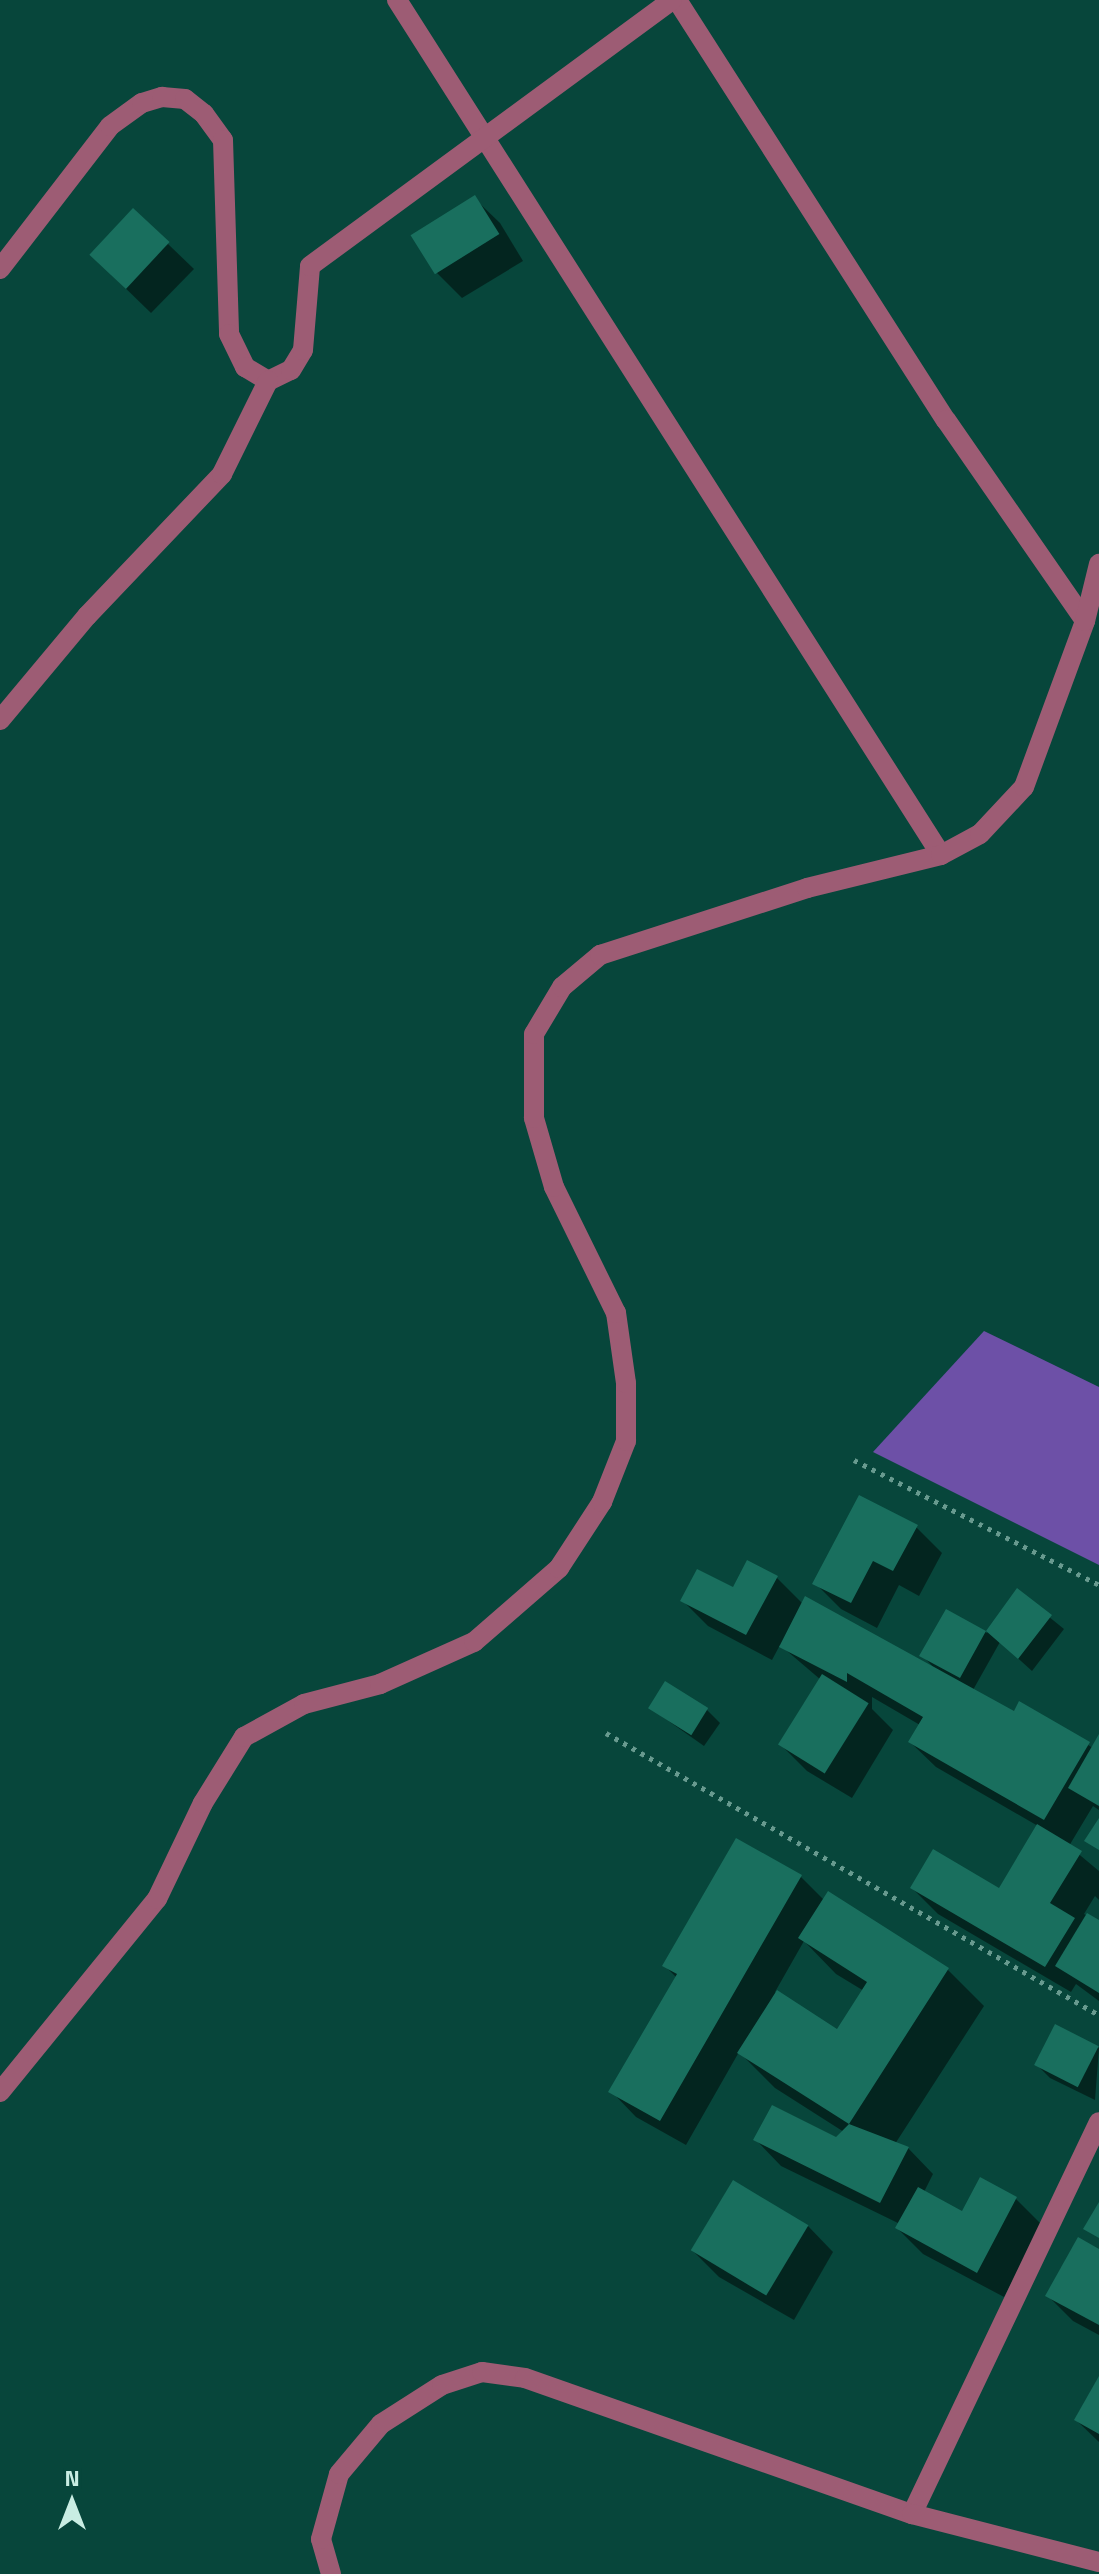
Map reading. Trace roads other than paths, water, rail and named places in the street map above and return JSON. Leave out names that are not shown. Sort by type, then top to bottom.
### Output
[{"type":"street","points":[[397,0],[941,855]]},
{"type":"street","points":[[0,720],[87,616],[222,474],[268,381],[291,370],[303,350],[310,266],[485,142],[674,0],[946,420],[1085,621]]},
{"type":"street","points":[[0,269],[110,126],[142,103],[162,97],[185,99],[204,114],[223,140],[229,334],[245,367],[268,381]]},
{"type":"street","points":[[0,2092],[157,1899],[203,1803],[244,1737],[304,1704],[380,1684],[474,1642],[559,1568],[602,1502],[626,1441],[626,1383],[616,1313],[554,1187],[534,1118],[534,1034],[562,987],[600,955],[807,888],[941,855],[980,834],[1024,787],[1085,621],[1099,564]]},
{"type":"street","points":[[912,2514],[1099,2122]]},
{"type":"street","points":[[331,2574],[321,2539],[339,2474],[381,2424],[442,2385],[482,2372],[525,2378],[912,2514],[1099,2562]]}]
